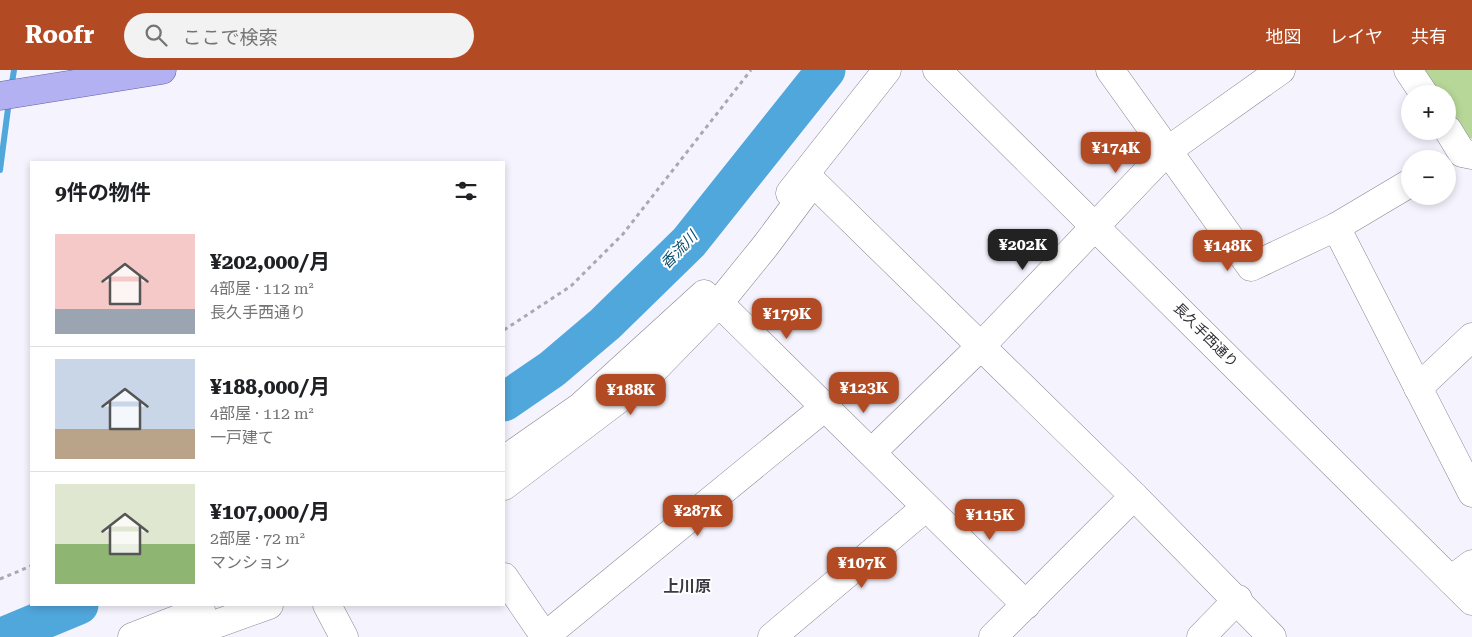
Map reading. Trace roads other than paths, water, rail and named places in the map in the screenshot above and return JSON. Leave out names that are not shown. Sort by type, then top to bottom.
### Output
[{"type":"main road","points":[[0,96],[162,70]]},
{"type":"street","points":[[505,459],[580,407],[699,299],[745,250],[887,70]]},
{"type":"street","name":"長久手西通り","points":[[938,70],[1472,601]]},
{"type":"street","points":[[1110,70],[1251,268],[1336,227],[1401,188]]},
{"type":"street","points":[[872,452],[981,346],[1167,151],[1281,70]]},
{"type":"street","points":[[1408,70],[1418,85]]},
{"type":"street","points":[[505,485],[644,380],[718,303],[766,246],[813,182],[1238,599],[1272,637]]},
{"type":"street","points":[[1336,227],[1472,493]]},
{"type":"street","points":[[718,303],[1026,605]]},
{"type":"street","points":[[1418,388],[1472,337]]},
{"type":"street","points":[[505,578],[545,637],[825,407]]},
{"type":"street","points":[[993,637],[1134,496]]},
{"type":"street","points":[[772,637],[926,508]]},
{"type":"street","points":[[1450,580],[1472,564]]},
{"type":"street","points":[[1201,637],[1238,599]]},
{"type":"street","points":[[132,637],[210,606]]},
{"type":"street","points":[[180,637],[266,606]]},
{"type":"street","points":[[328,606],[344,637]]},
{"type":"waterway","points":[[11,89],[14,70]]},
{"type":"waterway","name":"香流川","points":[[505,401],[552,369],[605,324],[689,242],[826,70]]},
{"type":"waterway","points":[[0,170],[9,101]]},
{"type":"waterway","name":"香流川","points":[[2,637],[77,606]]},
{"type":"district","name":"上川原","points":[[687,586]]}]
